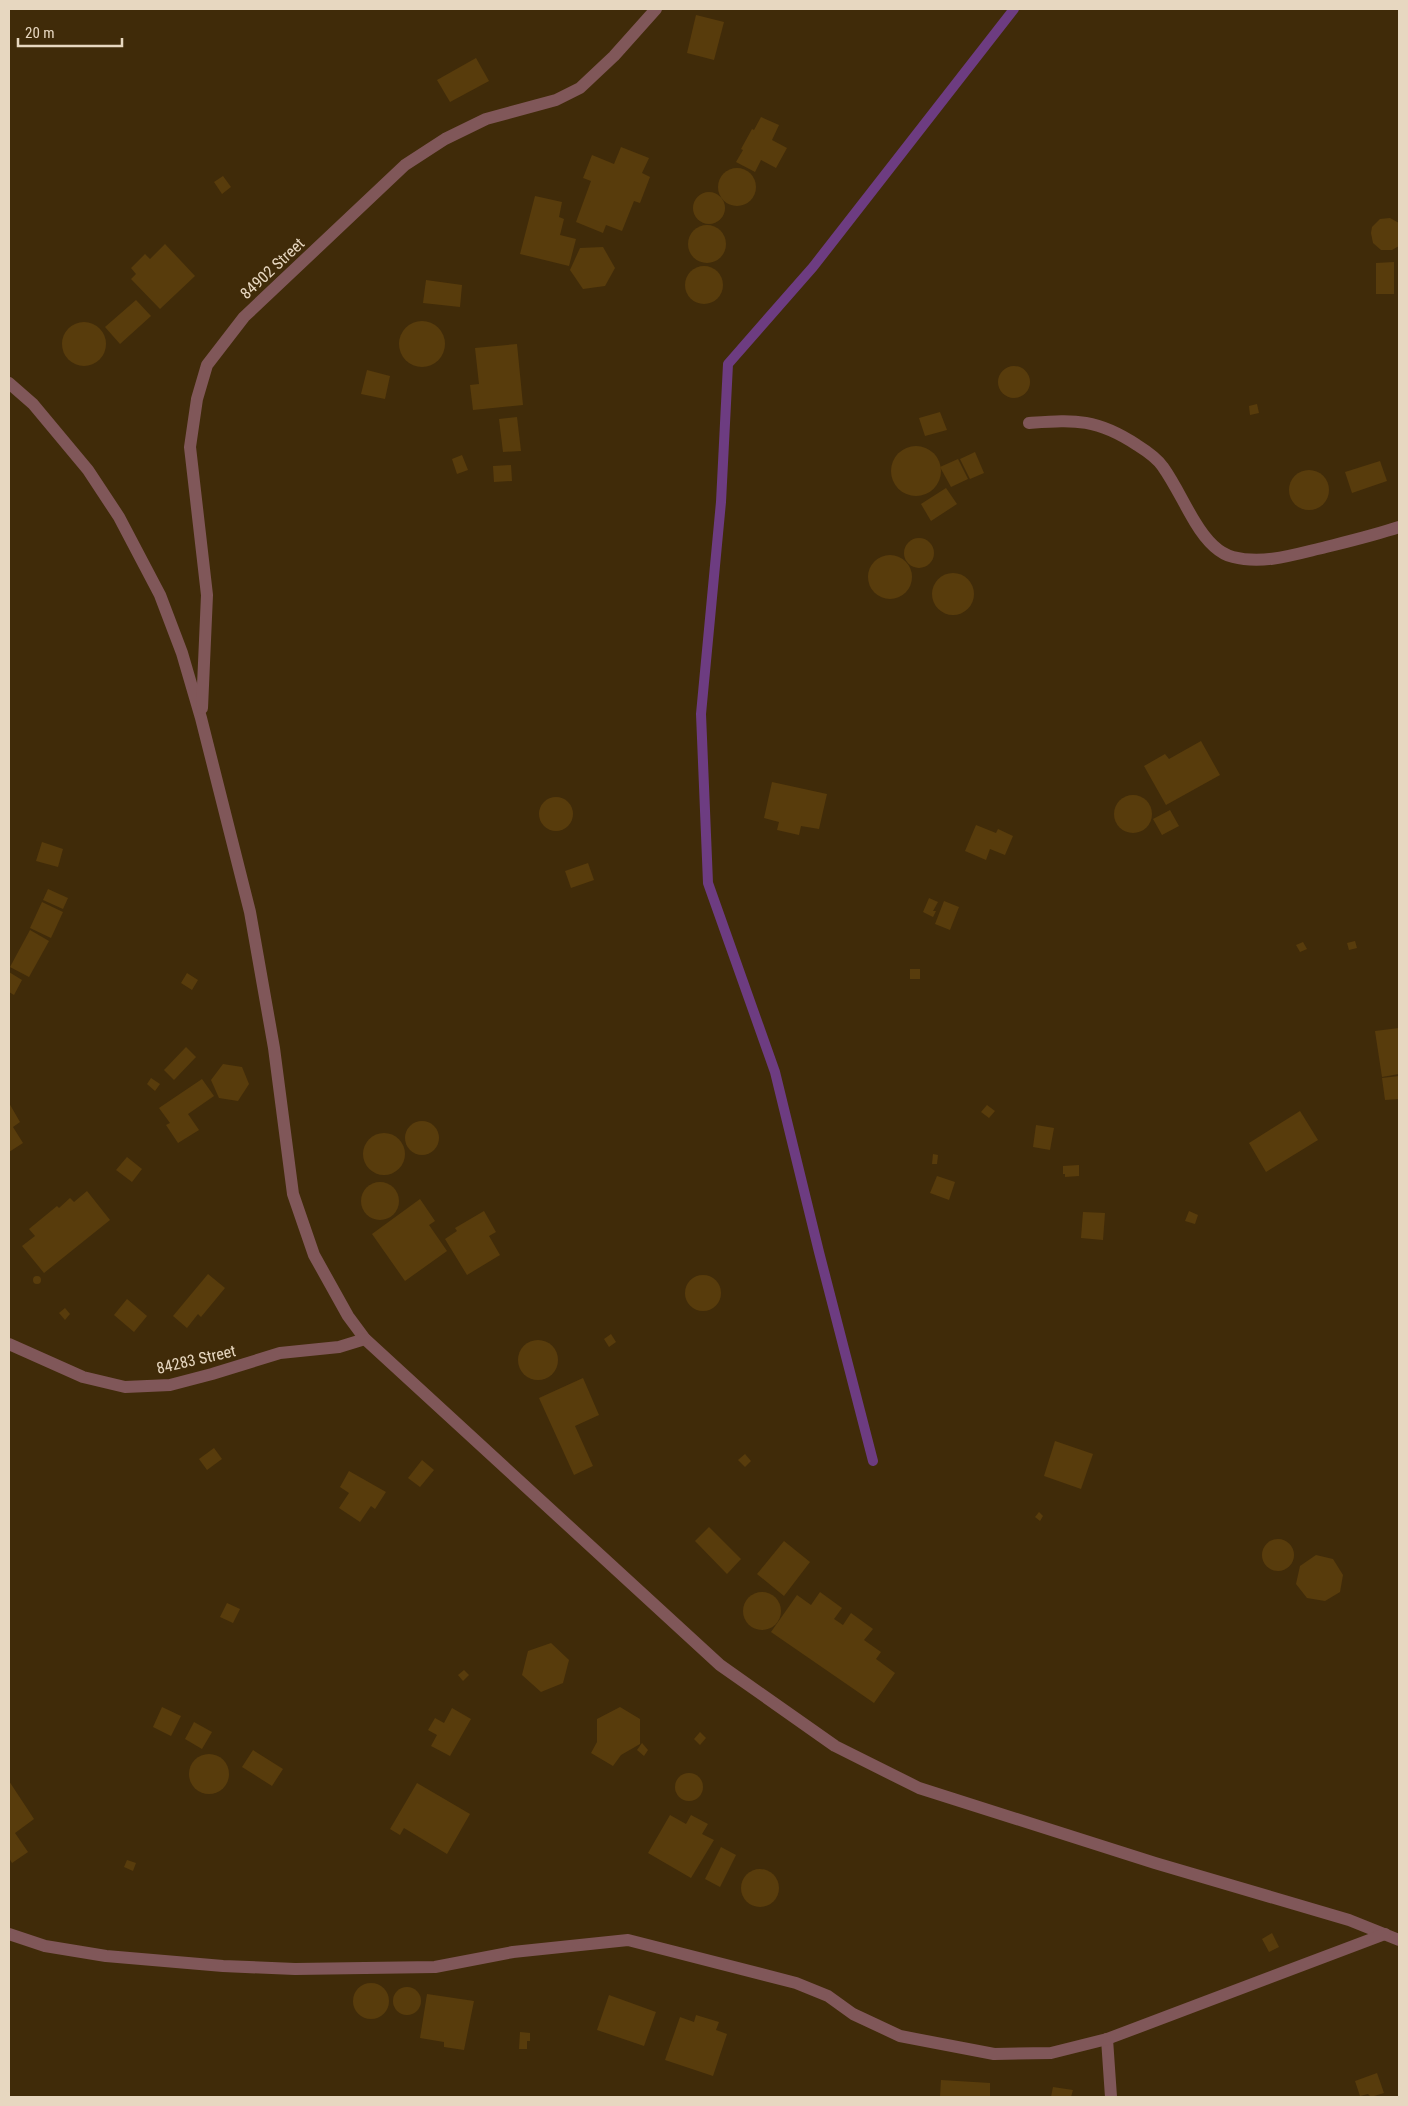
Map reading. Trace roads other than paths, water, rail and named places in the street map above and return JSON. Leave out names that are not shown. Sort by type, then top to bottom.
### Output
[{"type":"street","name":"84902 Street","points":[[201,718],[207,594],[190,447],[197,399],[207,364],[244,317],[405,165],[445,138],[486,119],[556,100],[580,88],[614,56],[656,9]]},
{"type":"street","points":[[9,383],[33,404],[88,470],[119,517],[160,595],[182,653],[201,718],[250,912],[274,1048],[293,1194],[314,1255],[348,1316],[365,1339],[720,1665],[835,1746],[919,1788],[1155,1863],[1350,1920],[1399,1940]]},
{"type":"street","points":[[1029,423],[1071,420],[1094,423],[1118,432],[1142,448],[1162,465],[1179,497],[1203,534],[1220,552],[1232,557],[1246,560],[1274,560],[1399,527]]},
{"type":"street","name":"84283 Street","points":[[9,1344],[83,1377],[125,1387],[170,1385],[280,1353],[339,1347],[365,1339]]},
{"type":"street","points":[[9,1934],[45,1946],[106,1956],[224,1966],[295,1969],[435,1967],[523,1951],[628,1940],[796,1983],[828,1996],[854,2014],[900,2036],[994,2054],[1051,2053],[1107,2039],[1385,1934]]},
{"type":"street","points":[[1107,2039],[1112,2097]]},
{"type":"waterway","points":[[873,1461],[775,1072],[708,883],[701,714],[721,502],[728,364],[813,267],[1014,9]]}]
